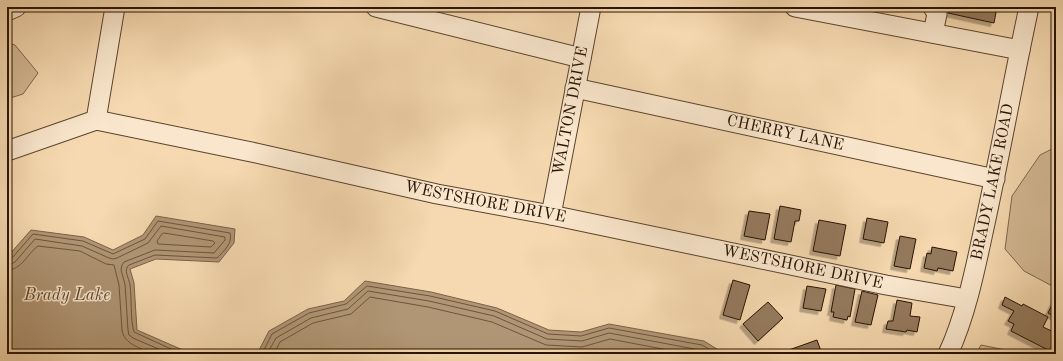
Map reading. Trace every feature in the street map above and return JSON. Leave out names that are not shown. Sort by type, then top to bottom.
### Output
[{"type":"street","points":[[7,10],[16,7]]},
{"type":"street","points":[[7,151],[96,120],[115,7]]},
{"type":"street","points":[[376,7],[581,58]]},
{"type":"street","name":"WALTON DRIVE","points":[[551,215],[591,7]]},
{"type":"street","points":[[794,7],[1020,50]]},
{"type":"street","points":[[932,7],[937,14],[933,33]]},
{"type":"street","name":"BRADY LAKE ROAD","points":[[948,354],[955,339],[967,299],[995,179],[1029,7]]},
{"type":"street","name":"CHERRY LANE","points":[[575,88],[995,179]]},
{"type":"street","name":"WESTSHORE DRIVE","points":[[96,120],[256,153],[437,194],[551,215],[886,285],[967,299]]},
{"type":"shaded area","points":[[7,43],[15,45],[38,73],[23,94],[7,99]]},
{"type":"shaded area","points":[[1056,147],[1056,288],[1024,271],[1005,249],[1012,196],[1040,155]]},
{"type":"shaded area","points":[[981,345],[1025,354],[976,354]]},
{"type":"water","name":"Brady Lake","points":[[156,216],[235,229],[234,243],[219,262],[156,259],[130,269],[134,283],[137,330],[192,354],[7,354],[7,255],[9,255],[31,230],[84,237],[113,250],[143,235]]},
{"type":"water","points":[[365,281],[431,292],[497,308],[549,330],[581,332],[609,324],[704,341],[725,354],[257,354],[269,331],[308,309],[344,301]]},
{"type":"building","points":[[949,7],[997,7],[994,23],[948,13]]},
{"type":"building","points":[[780,206],[801,210],[799,221],[795,221],[791,242],[774,239]]},
{"type":"building","points":[[749,211],[770,214],[765,240],[744,236]]},
{"type":"building","points":[[867,218],[888,222],[884,243],[863,239]]},
{"type":"building","points":[[819,220],[846,225],[840,256],[813,251]]},
{"type":"building","points":[[900,236],[916,239],[910,269],[894,266]]},
{"type":"building","points":[[932,247],[957,252],[953,271],[938,268],[937,271],[924,268],[927,253],[931,254]]},
{"type":"building","points":[[733,280],[750,285],[740,320],[723,315]]},
{"type":"building","points":[[836,285],[855,289],[850,317],[848,316],[847,320],[833,317],[834,312],[831,312]]},
{"type":"building","points":[[807,286],[826,289],[821,311],[803,308]]},
{"type":"building","points":[[862,291],[878,295],[871,325],[855,322]]},
{"type":"building","points":[[1005,297],[1022,306],[1023,304],[1048,317],[1043,327],[1056,333],[1056,344],[1052,352],[1011,331],[1014,324],[1008,321],[1014,311],[1002,305]]},
{"type":"building","points":[[1056,297],[1056,317],[1048,313]]},
{"type":"building","points":[[897,300],[912,303],[910,316],[920,317],[917,332],[886,329],[888,321],[893,321]]},
{"type":"building","points":[[768,302],[783,318],[758,341],[743,324]]},
{"type":"building","points":[[817,340],[822,354],[787,354],[786,351]]}]
